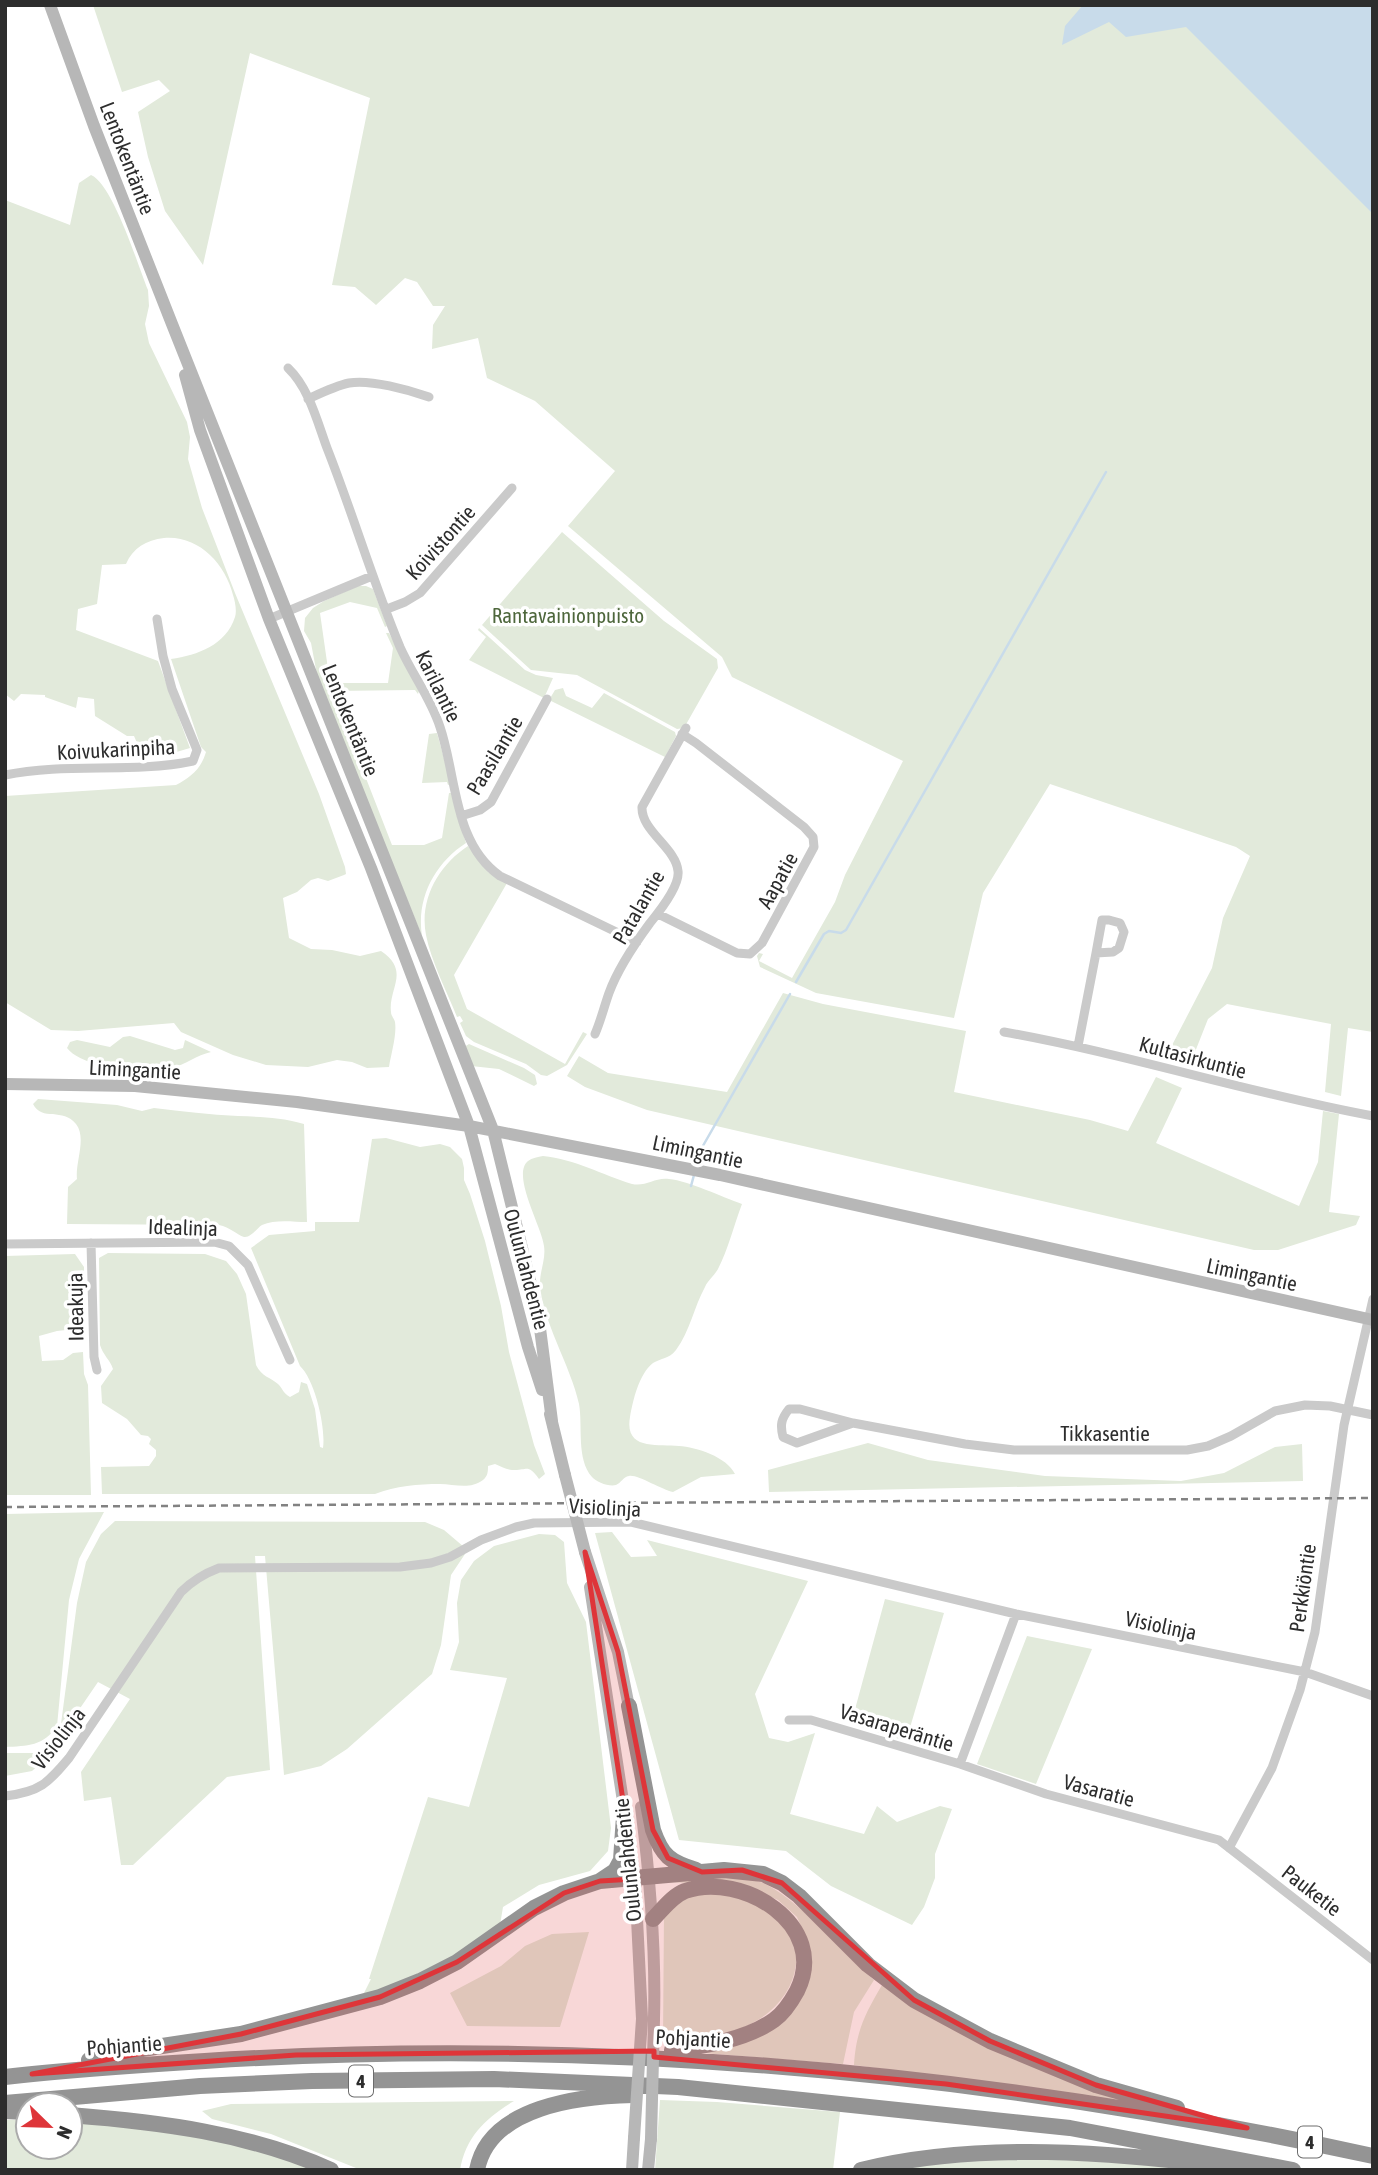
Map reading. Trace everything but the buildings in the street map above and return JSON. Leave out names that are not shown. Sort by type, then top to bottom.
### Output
[{"type":"highway","points":[[629,1706],[653,1830],[659,1847],[677,1864],[702,1872]]},
{"type":"highway","points":[[600,1881],[615,1871],[621,1860],[624,1816]]},
{"type":"highway","points":[[32,2074],[129,2051],[241,2034],[380,1997],[457,1962],[534,1908],[564,1893],[600,1881],[743,1870],[763,1874],[782,1883],[799,1896],[868,1965],[914,2000],[990,2041],[1096,2085],[1247,2128]]},
{"type":"highway","points":[[584,2054],[668,2051],[694,2048],[735,2037],[773,2021],[783,2012],[800,1984],[803,1954],[798,1937],[788,1919],[763,1900],[732,1889],[704,1887],[683,1892],[668,1902],[653,1919]]},
{"type":"highway","name":"Pohjantie","points":[[5,2077],[296,2055],[584,2054],[710,2060],[822,2069],[1085,2102],[1247,2128],[1373,2156]]},
{"type":"highway","name":"4","points":[[5,2103],[200,2086],[312,2081],[494,2080],[678,2087],[1070,2128],[1293,2170]]},
{"type":"highway","points":[[477,2170],[479,2159],[505,2125],[541,2109],[607,2095],[716,2092]]},
{"type":"highway","points":[[84,2116],[181,2126],[289,2153],[331,2170]]},
{"type":"highway","points":[[861,2170],[927,2157],[1015,2153],[1117,2157],[1250,2170]]},
{"type":"main road","name":"Lentokentäntie","points":[[50,5],[94,126],[493,1130]]},
{"type":"main road","name":"Lentokentäntie","points":[[172,324],[200,430],[269,619],[371,867],[469,1126]]},
{"type":"main road","name":"Limingantie","points":[[5,1084],[135,1086],[297,1102],[493,1130],[720,1175],[1370,1320]]},
{"type":"main road","name":"Oulunlahdentie","points":[[469,1126],[528,1347],[552,1421],[585,1552],[618,1651],[629,1706],[643,1878],[651,2139],[648,2170]]},
{"type":"main road","name":"Oulunlahdentie","points":[[493,1130],[538,1313],[552,1421]]},
{"type":"main road","name":"Oulunlahdentie","points":[[585,1552],[624,1816],[653,1919],[656,1959],[632,2170]]},
{"type":"street","name":"Karilantie","points":[[288,368],[299,379],[308,398],[404,656],[437,717],[448,752],[461,816],[474,850],[487,866],[500,876],[637,943]]},
{"type":"street","points":[[308,398],[344,384],[358,382],[410,390],[429,397]]},
{"type":"street","name":"Koivistontie","points":[[387,609],[420,593],[512,488]]},
{"type":"street","points":[[269,619],[372,576]]},
{"type":"street","name":"Koivukarinpiha","points":[[5,775],[88,767],[174,765],[193,761],[197,750],[172,689],[163,656],[158,619]]},
{"type":"street","name":"Paasilantie","points":[[461,816],[480,810],[491,802],[547,699]]},
{"type":"street","name":"Aapatie","points":[[658,914],[737,953],[750,954],[762,943],[814,847],[813,838],[804,827],[684,731]]},
{"type":"street","name":"Patalantie","points":[[595,1034],[609,993],[637,943],[671,892],[678,873],[675,862],[643,817],[642,807],[684,731]]},
{"type":"street","points":[[1079,1045],[1096,953]]},
{"type":"street","name":"Kultasirkuntie","points":[[1004,1032],[1079,1045],[1263,1094],[1373,1116]]},
{"type":"street","name":"Idealinja","points":[[5,1244],[214,1242],[229,1246],[248,1265],[290,1360]]},
{"type":"street","name":"Ideakuja","points":[[91,1243],[94,1357],[97,1370]]},
{"type":"street","name":"Perkkiöntie","points":[[1229,1848],[1272,1768],[1305,1672],[1315,1632],[1338,1455],[1373,1299]]},
{"type":"street","name":"Tikkasentie","points":[[853,1423],[797,1443],[783,1437],[780,1426],[789,1409],[800,1409],[853,1423],[965,1444],[1014,1450],[1174,1451],[1208,1446],[1231,1436],[1259,1418],[1285,1408],[1314,1405],[1373,1415]]},
{"type":"street","name":"Visiolinja","points":[[5,1796],[18,1795],[48,1783],[69,1758],[181,1592],[193,1580],[219,1568],[400,1567],[450,1558],[481,1540],[534,1523],[631,1522],[1016,1614],[1305,1672],[1373,1696]]},
{"type":"street","name":"Vasaraperäntie","points":[[789,1720],[811,1720],[960,1765],[1016,1614]]},
{"type":"street","name":"Vasaratie","points":[[960,1765],[1046,1794],[1219,1840],[1229,1848]]},
{"type":"street","name":"Pauketie","points":[[1229,1848],[1373,1960]]},
{"type":"highlighted area","points":[[585,1552],[618,1652],[653,1830],[668,1858],[702,1872],[742,1870],[782,1883],[914,2000],[990,2041],[1096,2085],[1247,2128],[946,2084],[654,2057],[654,2051],[296,2055],[32,2074],[241,2034],[380,1997],[457,1962],[564,1893],[600,1881],[635,1879]]},
{"type":"green space","points":[[93,5],[1373,5],[1373,1032],[1348,1028],[1341,1096],[1325,1092],[1331,1024],[1227,1004],[1208,1019],[1193,1057],[1169,1051],[1212,968],[1223,918],[1250,856],[1236,847],[1050,784],[983,893],[954,1018],[816,993],[760,967],[757,956],[759,953],[763,954],[759,961],[792,978],[835,902],[845,875],[903,761],[732,677],[722,657],[568,526],[615,471],[535,401],[487,378],[478,338],[432,349],[433,325],[445,306],[433,306],[417,282],[405,278],[376,305],[355,287],[332,285],[370,98],[250,53],[203,265],[165,211],[148,157],[138,112],[170,91],[159,80],[122,92]]},
{"type":"green space","points":[[91,175],[108,193],[116,209],[148,290],[149,306],[145,324],[149,343],[187,422],[190,437],[188,459],[202,508],[319,794],[345,867],[346,874],[328,881],[318,878],[311,880],[297,892],[283,898],[289,938],[311,949],[360,956],[381,951],[390,958],[397,973],[391,1004],[395,1033],[389,1067],[367,1068],[337,1060],[308,1067],[266,1065],[233,1055],[181,1032],[174,1023],[78,1031],[51,1030],[5,1002],[5,796],[176,785],[191,776],[206,752],[201,747],[171,659],[191,655],[218,642],[231,627],[236,615],[229,583],[217,562],[199,546],[176,538],[146,543],[132,553],[126,564],[102,565],[97,604],[78,609],[76,630],[158,661],[190,748],[159,755],[141,752],[134,736],[127,736],[95,716],[94,699],[78,697],[76,708],[45,695],[21,694],[14,701],[5,694],[5,200],[70,225],[79,183]]},
{"type":"green space","name":"Rantavainionpuisto","points":[[562,532],[664,621],[717,659],[718,668],[684,728],[677,729],[577,675],[531,670],[482,625]]},
{"type":"green space","points":[[358,586],[373,589],[387,626],[385,627],[377,608],[350,602],[320,613],[330,683],[388,683],[393,648],[386,633],[389,633],[419,691],[418,694],[415,690],[332,691],[392,845],[424,845],[442,838],[449,793],[466,843],[445,861],[430,883],[422,908],[422,936],[318,680],[311,643],[304,631],[305,618],[313,608]]},
{"type":"green space","points":[[479,628],[525,670],[553,678],[544,698],[469,660],[486,637]]},
{"type":"green space","points":[[563,688],[566,696],[592,708],[604,693],[675,732],[676,736],[665,757],[549,700],[555,690]]},
{"type":"green space","points":[[437,733],[451,784],[448,785],[447,782],[422,783],[429,734]]},
{"type":"green space","points":[[468,846],[488,872],[507,883],[454,975],[467,1009],[565,1064],[583,1032],[587,1034],[567,1065],[547,1076],[466,1036],[460,1023],[463,1021],[460,1016],[457,1017],[432,955],[425,922],[429,896],[440,873]]},
{"type":"green space","points":[[783,993],[823,1004],[966,1031],[954,1092],[1090,1120],[1128,1131],[1156,1077],[1182,1088],[1156,1143],[1299,1206],[1318,1162],[1323,1111],[1339,1114],[1329,1212],[1360,1216],[1356,1225],[1278,1250],[1254,1250],[647,1110],[585,1087],[567,1076],[579,1056],[608,1073],[727,1092]]},
{"type":"green space","points":[[130,1036],[175,1050],[183,1048],[185,1040],[211,1052],[176,1067],[131,1070],[86,1061],[67,1048],[70,1042],[77,1040],[110,1047],[123,1037]]},
{"type":"green space","points":[[469,1044],[524,1068],[535,1075],[537,1084],[534,1086],[499,1069],[471,1066],[464,1047]]},
{"type":"green space","points":[[38,1099],[117,1105],[142,1111],[154,1108],[271,1118],[304,1124],[307,1222],[267,1223],[244,1237],[219,1225],[67,1224],[68,1187],[77,1179],[81,1136],[71,1119],[37,1109],[33,1104]]},
{"type":"green space","points":[[386,1138],[420,1147],[440,1144],[450,1147],[462,1159],[464,1180],[485,1241],[501,1306],[509,1352],[534,1445],[545,1474],[539,1479],[529,1469],[510,1470],[495,1464],[488,1466],[485,1478],[473,1485],[415,1485],[375,1494],[102,1494],[101,1467],[149,1466],[156,1456],[156,1450],[149,1444],[151,1439],[148,1436],[141,1435],[127,1419],[102,1403],[101,1386],[113,1369],[100,1345],[99,1258],[108,1253],[205,1254],[226,1261],[237,1274],[246,1294],[256,1365],[290,1397],[299,1392],[301,1382],[307,1384],[315,1409],[320,1447],[323,1448],[323,1429],[315,1393],[300,1366],[251,1248],[269,1235],[315,1231],[315,1222],[359,1222],[372,1139]]},
{"type":"green space","points":[[543,1156],[577,1164],[632,1184],[659,1179],[677,1180],[742,1204],[722,1262],[705,1287],[681,1343],[671,1355],[648,1368],[637,1388],[630,1417],[632,1436],[637,1441],[702,1451],[718,1458],[735,1474],[701,1477],[673,1492],[633,1476],[616,1485],[606,1485],[594,1479],[587,1470],[582,1452],[579,1404],[545,1312],[540,1283],[544,1246],[523,1178],[528,1161]]},
{"type":"green space","points":[[75,1254],[84,1267],[84,1328],[39,1336],[42,1361],[63,1360],[73,1353],[83,1352],[84,1374],[88,1385],[91,1495],[5,1495],[5,1256]]},
{"type":"green space","points":[[868,1443],[928,1460],[1045,1476],[1181,1481],[1224,1473],[1275,1447],[1302,1444],[1303,1481],[769,1492],[768,1470]]},
{"type":"green space","points":[[104,1512],[79,1559],[69,1600],[57,1726],[41,1741],[5,1747],[5,1514]]},
{"type":"green space","points":[[115,1521],[425,1522],[444,1530],[464,1547],[465,1554],[451,1575],[441,1645],[432,1674],[347,1749],[321,1766],[284,1775],[265,1556],[255,1556],[270,1770],[227,1777],[133,1865],[121,1865],[111,1797],[84,1801],[81,1772],[130,1699],[98,1682],[59,1739],[77,1603],[86,1562],[101,1534]]},
{"type":"green space","points":[[612,1532],[631,1557],[657,1556],[647,1540],[808,1581],[755,1694],[769,1738],[788,1742],[815,1733],[790,1814],[864,1834],[877,1806],[897,1822],[940,1806],[952,1809],[935,1854],[935,1878],[924,1907],[912,1925],[831,1886],[786,1851],[679,1840],[595,1533]]},
{"type":"green space","points":[[539,1534],[555,1535],[564,1542],[567,1583],[586,1622],[611,1828],[608,1851],[590,1871],[539,1885],[503,1907],[500,1925],[460,1956],[361,1999],[371,1979],[428,1797],[469,1807],[507,1678],[450,1670],[459,1642],[457,1603],[461,1580],[474,1561],[494,1546]]},
{"type":"green space","points":[[885,1599],[944,1613],[906,1741],[851,1724]]},
{"type":"green space","points":[[1027,1636],[1092,1649],[1036,1784],[977,1764]]},
{"type":"green space","points":[[5,1753],[50,1755],[32,1771],[5,1776]]},
{"type":"green space","points":[[684,1878],[741,1878],[772,1888],[818,1925],[874,1980],[854,2012],[843,2064],[690,2052],[790,2012],[807,1940],[797,1917],[778,1900],[742,1885],[665,1882]]},
{"type":"green space","points":[[700,1893],[747,1899],[777,1916],[794,1941],[795,1971],[790,1986],[781,1999],[758,2020],[719,2035],[663,2040],[664,1913],[681,1898]]},
{"type":"green space","points":[[589,1932],[560,2027],[467,2026],[450,1993],[501,1966],[525,1946],[552,1934]]},
{"type":"green space","points":[[882,1985],[1126,2102],[854,2065],[862,2023]]},
{"type":"green space","points":[[660,2100],[840,2112],[833,2170],[655,2170]]},
{"type":"green space","points":[[514,2101],[479,2129],[467,2147],[460,2170],[361,2170],[271,2134],[212,2119],[202,2111],[231,2104]]},
{"type":"green space","points":[[5,2120],[14,2120],[14,2161],[84,2161],[84,2122],[226,2140],[318,2170],[5,2170]]},
{"type":"green space","points":[[1055,2157],[1217,2170],[880,2170],[900,2164]]},
{"type":"water","points":[[1083,5],[1373,5],[1373,214],[1186,27],[1126,37],[1109,22],[1062,45],[1065,26]]},
{"type":"waterway","points":[[796,982],[824,934],[846,930],[1106,472]]},
{"type":"waterway","points":[[696,1165],[700,1151],[790,994]]},
{"type":"waterway","points":[[691,1186],[694,1175]]},
{"type":"railway","points":[[5,1507],[1373,1498]]}]
